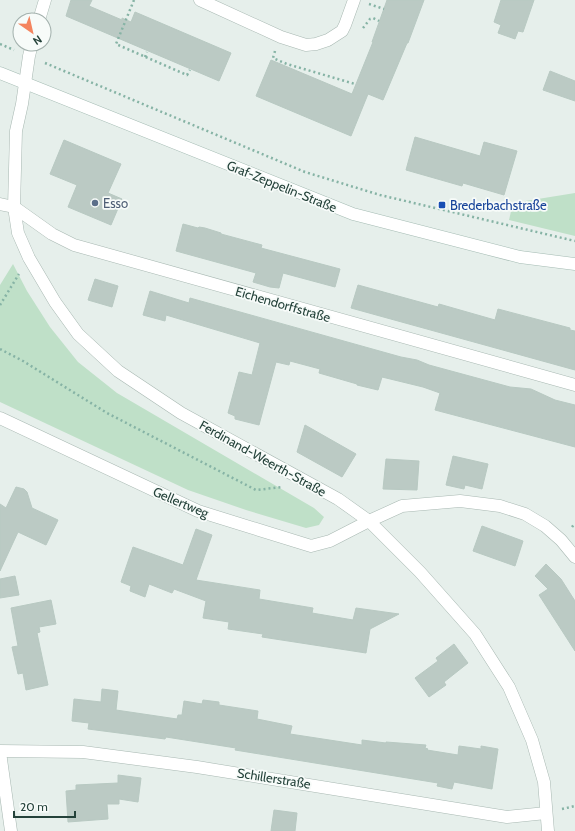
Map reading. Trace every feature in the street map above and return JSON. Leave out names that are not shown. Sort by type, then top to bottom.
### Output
[{"type":"street","points":[[41,12],[44,0]]},
{"type":"street","points":[[200,0],[281,37],[306,44],[316,44],[328,40],[342,30],[354,0]]},
{"type":"street","name":"Ferdinand-Weerth-Straße","points":[[30,52],[16,131],[14,207],[18,233],[29,258],[55,302],[78,334],[118,371],[181,413],[338,499],[369,521],[420,572],[475,634],[509,687],[532,740],[544,782],[548,831]]},
{"type":"street","name":"Graf-Zeppelin-Straße","points":[[0,73],[24,84],[353,214],[520,258],[575,264]]},
{"type":"street","name":"Eichendorffstraße","points":[[0,204],[14,207],[52,234],[74,245],[575,385]]},
{"type":"street","name":"Gellertweg","points":[[0,418],[198,511],[311,546],[330,542],[369,521],[402,506],[460,501],[500,506],[525,514],[546,526],[561,540],[575,557]]},
{"type":"street","points":[[0,751],[11,831]]},
{"type":"street","name":"Schillerstraße","points":[[0,751],[83,752],[197,766],[507,817],[546,813]]},
{"type":"path","points":[[134,0],[116,44],[187,75],[190,70]]},
{"type":"path","points":[[281,37],[273,58],[279,62],[355,84]]},
{"type":"path","points":[[0,44],[305,172],[380,195],[575,241]]},
{"type":"path","points":[[145,57],[147,52]]},
{"type":"path","points":[[0,305],[14,281]]},
{"type":"path","points":[[0,349],[24,361],[107,413],[256,490],[281,487],[294,475]]},
{"type":"path","points":[[569,807],[575,806]]},
{"type":"green space","points":[[575,193],[575,236],[509,220],[513,203]]},
{"type":"green space","points":[[13,264],[27,291],[50,327],[78,362],[117,393],[314,508],[324,517],[319,525],[306,528],[246,510],[188,490],[0,402],[0,285]]},
{"type":"building","points":[[71,0],[92,0],[89,6],[122,20],[122,18],[131,22],[135,12],[231,53],[219,81],[66,16]]},
{"type":"building","points":[[387,0],[424,0],[408,43],[383,100],[368,94],[351,136],[256,96],[271,60],[352,94],[373,42]]},
{"type":"building","points":[[501,0],[534,0],[523,32],[518,31],[515,39],[498,33],[501,25],[494,22]]},
{"type":"building","points":[[550,71],[575,81],[575,101],[543,90]]},
{"type":"building","points":[[415,137],[480,156],[484,142],[517,151],[504,195],[463,183],[462,186],[406,170]]},
{"type":"building","points":[[64,140],[121,164],[108,193],[122,199],[111,225],[68,207],[77,185],[50,174]]},
{"type":"building","points":[[183,224],[198,228],[205,228],[262,245],[261,248],[340,269],[335,287],[283,273],[279,288],[270,287],[253,282],[256,273],[176,251]]},
{"type":"building","points":[[95,279],[118,286],[112,307],[88,300]]},
{"type":"building","points":[[358,285],[438,307],[439,304],[495,320],[498,309],[570,328],[570,330],[575,331],[575,370],[351,308]]},
{"type":"building","points":[[150,291],[189,303],[190,298],[510,387],[531,389],[555,400],[575,405],[575,447],[435,410],[440,393],[423,387],[382,377],[378,390],[319,373],[320,369],[290,361],[289,365],[276,362],[259,425],[235,419],[235,416],[228,413],[239,372],[252,375],[260,343],[166,315],[165,321],[143,315]]},
{"type":"building","points":[[305,425],[356,454],[342,477],[297,452]]},
{"type":"building","points":[[453,456],[488,464],[482,489],[465,485],[464,489],[446,485]]},
{"type":"building","points":[[386,459],[419,461],[417,490],[383,489]]},
{"type":"building","points":[[16,487],[24,489],[27,492],[32,508],[58,520],[46,545],[18,532],[0,571],[0,504],[6,508]]},
{"type":"building","points":[[482,526],[523,541],[515,566],[473,551]]},
{"type":"building","points":[[196,529],[212,535],[196,580],[260,590],[259,599],[313,608],[312,613],[353,620],[356,608],[399,614],[370,629],[366,653],[262,637],[263,634],[228,629],[229,622],[203,618],[206,601],[174,589],[172,593],[149,584],[145,597],[130,591],[131,586],[121,582],[133,547],[183,565]]},
{"type":"building","points":[[546,564],[561,579],[575,601],[575,651],[539,595],[548,589],[535,576]]},
{"type":"building","points":[[15,576],[19,595],[0,598],[0,579]]},
{"type":"building","points":[[51,600],[56,624],[39,627],[40,632],[37,633],[48,685],[26,690],[23,673],[18,674],[12,647],[18,646],[11,608]]},
{"type":"building","points":[[454,644],[468,663],[444,682],[446,685],[429,697],[415,678],[438,661],[436,658]]},
{"type":"building","points":[[102,689],[118,691],[116,710],[177,719],[178,715],[182,715],[184,701],[202,704],[203,700],[219,702],[219,705],[258,711],[257,719],[292,726],[290,734],[362,745],[362,740],[426,745],[425,748],[428,749],[427,750],[458,755],[459,746],[481,749],[481,746],[498,749],[492,789],[454,782],[452,789],[437,786],[438,783],[235,750],[236,748],[166,737],[165,739],[88,729],[89,723],[72,721],[74,699],[101,702]]},
{"type":"building","points":[[118,775],[141,778],[138,802],[119,799],[119,804],[107,804],[108,819],[68,822],[66,791],[76,790],[76,785],[118,783]]},
{"type":"building","points":[[274,810],[297,813],[295,831],[271,831]]},
{"type":"place","name":"Esso","points":[[95,203]]},
{"type":"place","name":"Brederbachstraße","points":[[442,205]]}]
